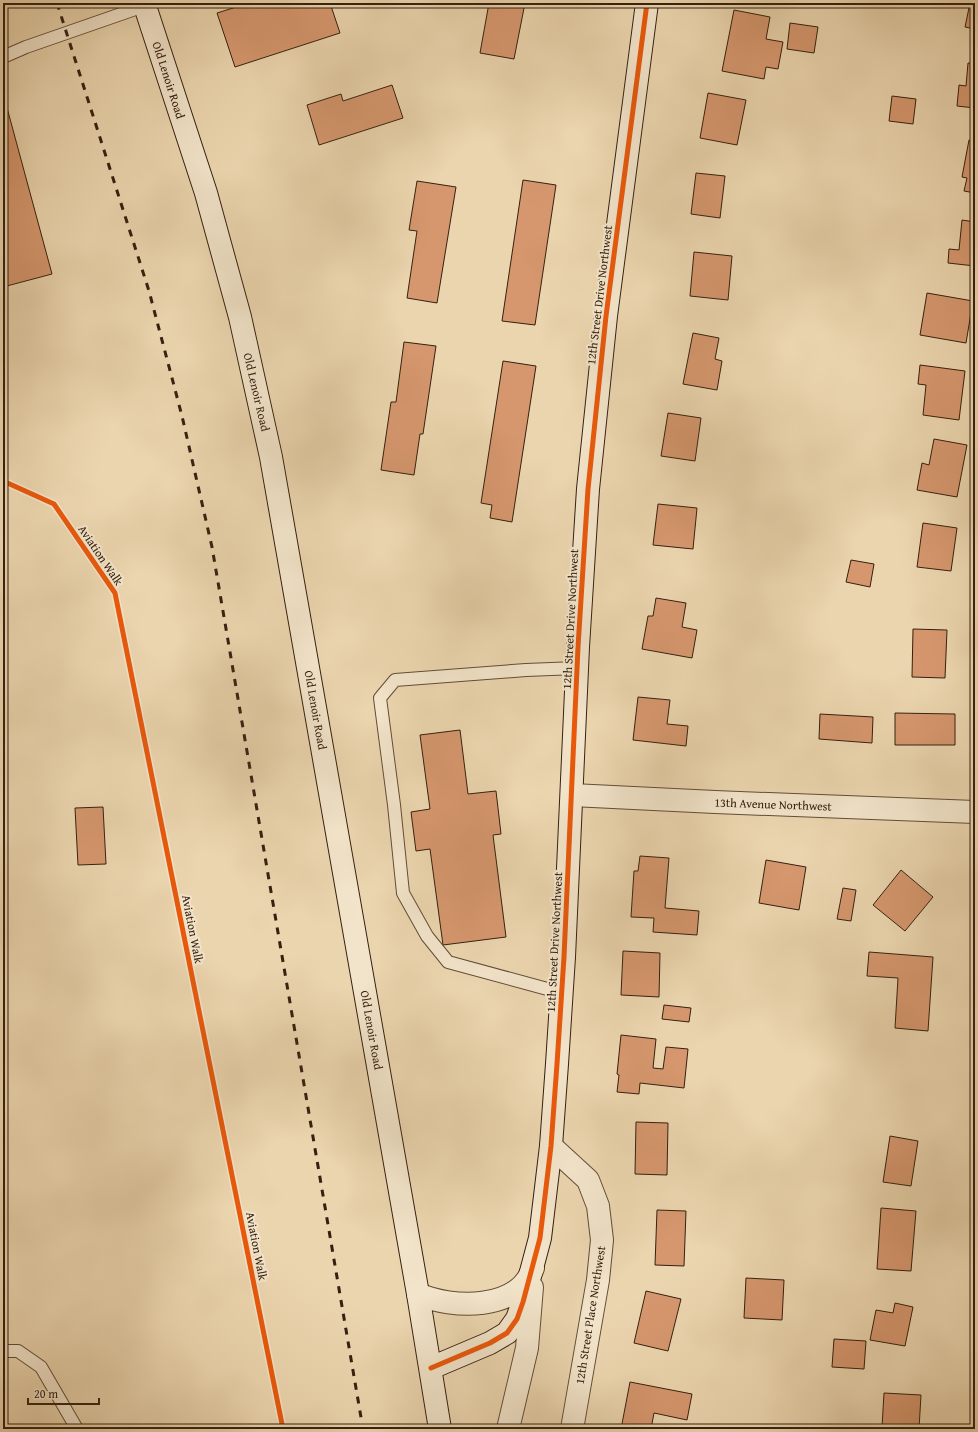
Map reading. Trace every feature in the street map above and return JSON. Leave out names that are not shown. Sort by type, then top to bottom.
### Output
[{"type":"street","name":"12th Street Drive Northwest","points":[[534,1264],[540,1238],[551,1146],[562,993],[577,668],[588,489],[606,316],[647,3]]},
{"type":"street","name":"Old Lenoir Road","points":[[144,4],[206,193],[240,317],[271,457],[431,1368],[440,1429]]},
{"type":"street","name":"13th Avenue Northwest","points":[[572,794],[715,802],[975,812]]},
{"type":"street","name":"12th Street Place Northwest","points":[[551,1146],[588,1180],[598,1206],[602,1240],[598,1280],[572,1429]]},
{"type":"street","points":[[418,1294],[425,1297],[458,1304],[476,1304],[496,1300],[517,1291],[531,1274],[534,1264]]},
{"type":"street","points":[[431,1368],[490,1343],[507,1333],[517,1319],[534,1264]]},
{"type":"street","points":[[508,1429],[527,1348],[534,1264]]},
{"type":"lane","points":[[4,54],[144,4]]},
{"type":"lane","points":[[562,993],[448,962],[427,936],[403,893],[394,805],[380,698],[395,680],[526,670],[577,668]]},
{"type":"lane","points":[[3,1351],[18,1351],[41,1366],[77,1429]]},
{"type":"building","points":[[249,3],[330,3],[340,33],[235,67],[217,13]]},
{"type":"building","points":[[489,3],[525,3],[514,59],[480,53]]},
{"type":"building","points":[[970,3],[975,3],[975,29],[965,27]]},
{"type":"building","points":[[734,10],[770,17],[766,39],[783,42],[778,69],[766,67],[764,79],[722,71]]},
{"type":"building","points":[[790,23],[818,27],[814,53],[787,49]]},
{"type":"building","points":[[968,63],[975,63],[975,108],[957,106],[959,85],[966,86]]},
{"type":"building","points":[[392,85],[403,118],[319,145],[307,105],[341,94],[343,101]]},
{"type":"building","points":[[3,93],[52,274],[3,287]]},
{"type":"building","points":[[708,93],[746,100],[737,145],[700,138]]},
{"type":"building","points":[[892,96],[916,99],[913,124],[889,121]]},
{"type":"building","points":[[969,140],[975,141],[975,193],[964,191],[967,178],[962,177]]},
{"type":"building","points":[[696,173],[725,176],[720,218],[691,214]]},
{"type":"building","points":[[523,180],[556,185],[535,325],[502,321]]},
{"type":"building","points":[[417,181],[456,187],[437,303],[407,298],[417,231],[409,230]]},
{"type":"building","points":[[962,220],[975,222],[975,266],[948,263],[949,249],[959,250]]},
{"type":"building","points":[[694,252],[732,256],[728,300],[690,296]]},
{"type":"building","points":[[927,293],[973,301],[966,343],[920,335]]},
{"type":"building","points":[[693,333],[719,338],[715,359],[722,361],[717,390],[683,384]]},
{"type":"building","points":[[404,342],[436,346],[423,434],[420,434],[414,475],[381,470],[391,402],[396,402]]},
{"type":"building","points":[[503,361],[536,366],[512,522],[490,518],[492,505],[481,503]]},
{"type":"building","points":[[920,365],[965,371],[959,420],[923,415],[926,385],[918,384]]},
{"type":"building","points":[[668,413],[701,418],[695,461],[661,456]]},
{"type":"building","points":[[934,439],[967,445],[957,497],[917,490],[922,463],[929,465]]},
{"type":"building","points":[[658,504],[697,508],[693,549],[653,545]]},
{"type":"building","points":[[923,523],[957,528],[951,571],[917,567]]},
{"type":"building","points":[[851,560],[874,564],[870,587],[846,582]]},
{"type":"building","points":[[656,598],[686,603],[682,627],[697,630],[692,658],[642,649],[648,616],[653,616]]},
{"type":"building","points":[[913,629],[947,630],[945,678],[912,677]]},
{"type":"building","points":[[638,697],[670,700],[667,724],[688,726],[686,746],[633,740]]},
{"type":"building","points":[[895,713],[955,714],[955,745],[895,745]]},
{"type":"building","points":[[820,714],[873,717],[872,743],[819,739]]},
{"type":"building","points":[[460,730],[468,794],[496,791],[501,834],[493,835],[506,937],[443,945],[430,849],[416,851],[411,812],[430,809],[420,735]]},
{"type":"building","points":[[103,807],[106,864],[78,865],[75,808]]},
{"type":"building","points":[[640,856],[669,858],[665,908],[699,911],[697,935],[653,932],[654,918],[631,917],[634,871],[638,871]]},
{"type":"building","points":[[766,860],[806,867],[799,910],[759,903]]},
{"type":"building","points":[[901,870],[933,897],[905,931],[873,905]]},
{"type":"building","points":[[843,888],[856,890],[851,921],[837,919]]},
{"type":"building","points":[[623,951],[660,953],[659,997],[621,995]]},
{"type":"building","points":[[869,952],[933,957],[928,1031],[895,1028],[898,978],[867,976]]},
{"type":"building","points":[[664,1005],[691,1008],[689,1022],[662,1019]]},
{"type":"building","points":[[621,1035],[656,1039],[653,1068],[663,1069],[666,1047],[688,1049],[684,1088],[640,1083],[639,1094],[617,1092],[619,1075],[617,1074]]},
{"type":"building","points":[[636,1122],[668,1123],[667,1175],[635,1174]]},
{"type":"building","points":[[890,1136],[918,1141],[911,1186],[883,1182]]},
{"type":"building","points":[[881,1208],[916,1211],[911,1271],[877,1269]]},
{"type":"building","points":[[657,1210],[686,1211],[684,1266],[655,1265]]},
{"type":"building","points":[[746,1278],[784,1280],[782,1320],[744,1318]]},
{"type":"building","points":[[646,1291],[681,1299],[668,1351],[634,1343]]},
{"type":"building","points":[[895,1303],[913,1307],[905,1346],[870,1340],[876,1310],[893,1313]]},
{"type":"building","points":[[834,1339],[866,1341],[864,1369],[832,1367]]},
{"type":"building","points":[[630,1382],[692,1394],[687,1420],[654,1413],[651,1429],[621,1429]]},
{"type":"building","points":[[884,1393],[921,1395],[919,1429],[889,1429],[890,1427],[882,1427]]},
{"type":"railway","points":[[57,3],[149,291],[182,416],[212,547],[363,1429]]},
{"type":"cycle path","points":[[431,1368],[490,1343],[507,1333],[517,1319],[523,1302],[540,1238],[551,1146],[564,957],[578,647],[588,489],[606,316],[647,3]]},
{"type":"cycle path","name":"Aviation Walk","points":[[3,481],[54,504],[115,593],[283,1429]]}]
